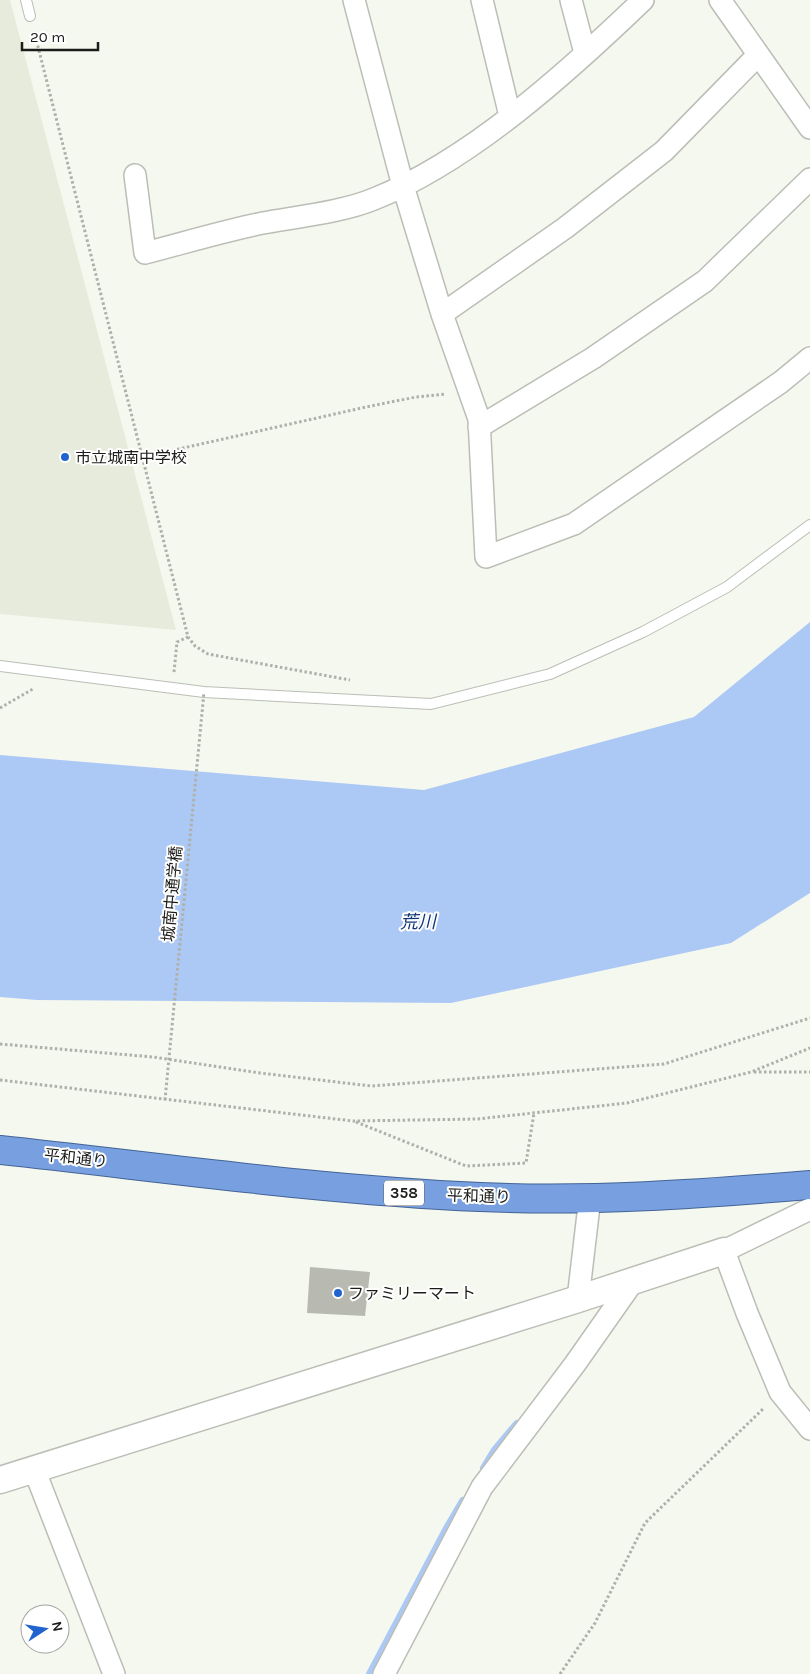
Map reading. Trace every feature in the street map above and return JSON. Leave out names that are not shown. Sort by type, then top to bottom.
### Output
[{"type":"highway","name":"平和通り","points":[[0,1150],[390,1192],[482,1197],[590,1197],[719,1193],[810,1185]]},
{"type":"street","points":[[354,0],[403,186],[442,314],[479,419],[486,557],[574,524],[781,382],[810,358]]},
{"type":"street","points":[[482,0],[510,116]]},
{"type":"street","points":[[571,0],[585,53]]},
{"type":"street","points":[[135,175],[145,253],[259,224],[372,200],[426,174],[510,116],[585,53],[643,0]]},
{"type":"street","points":[[720,0],[810,128]]},
{"type":"street","points":[[442,314],[565,228],[664,152],[758,55]]},
{"type":"street","points":[[479,427],[594,358],[705,281],[810,180]]},
{"type":"street","points":[[578,1299],[590,1197]]},
{"type":"street","points":[[0,1480],[578,1299],[724,1251],[810,1209]]},
{"type":"street","points":[[724,1251],[747,1314],[780,1392],[810,1429]]},
{"type":"street","points":[[384,1674],[482,1487],[575,1364],[634,1280]]},
{"type":"street","points":[[34,1469],[114,1674]]},
{"type":"lane","points":[[26,0],[30,16]]},
{"type":"lane","points":[[0,666],[204,692],[431,704],[550,674],[643,632],[726,587],[810,525]]},
{"type":"path","points":[[30,16],[188,637],[195,646],[208,654],[352,680]]},
{"type":"path","points":[[143,457],[416,397],[469,392]]},
{"type":"path","points":[[173,688],[177,642],[188,637]]},
{"type":"path","name":"城南中通学橋","points":[[165,1100],[204,692]]},
{"type":"path","points":[[0,1044],[153,1057],[260,1073],[371,1086],[664,1064],[810,1018]]},
{"type":"path","points":[[0,1080],[353,1121],[477,1119],[627,1103],[751,1072],[810,1048]]},
{"type":"path","points":[[751,1072],[810,1072]]},
{"type":"path","points":[[353,1121],[466,1166],[526,1163],[534,1113]]},
{"type":"path","points":[[560,1674],[595,1623],[645,1522],[780,1392]]},
{"type":"shaded area","name":"市立城南中学校","points":[[0,0],[10,0],[176,630],[0,614]]},
{"type":"water","name":"荒川","points":[[810,622],[810,893],[731,943],[451,1003],[37,1000],[0,997],[0,755],[424,790],[694,717]]},
{"type":"building","name":"ファミリーマート","points":[[310,1267],[370,1272],[365,1316],[307,1313]]},
{"type":"waterway","points":[[484,1468],[495,1450],[517,1424]]},
{"type":"waterway","points":[[370,1674],[463,1501]]},
{"type":"place","name":"市立城南中学校","points":[[65,457]]},
{"type":"place","name":"ファミリーマート","points":[[338,1293]]}]
